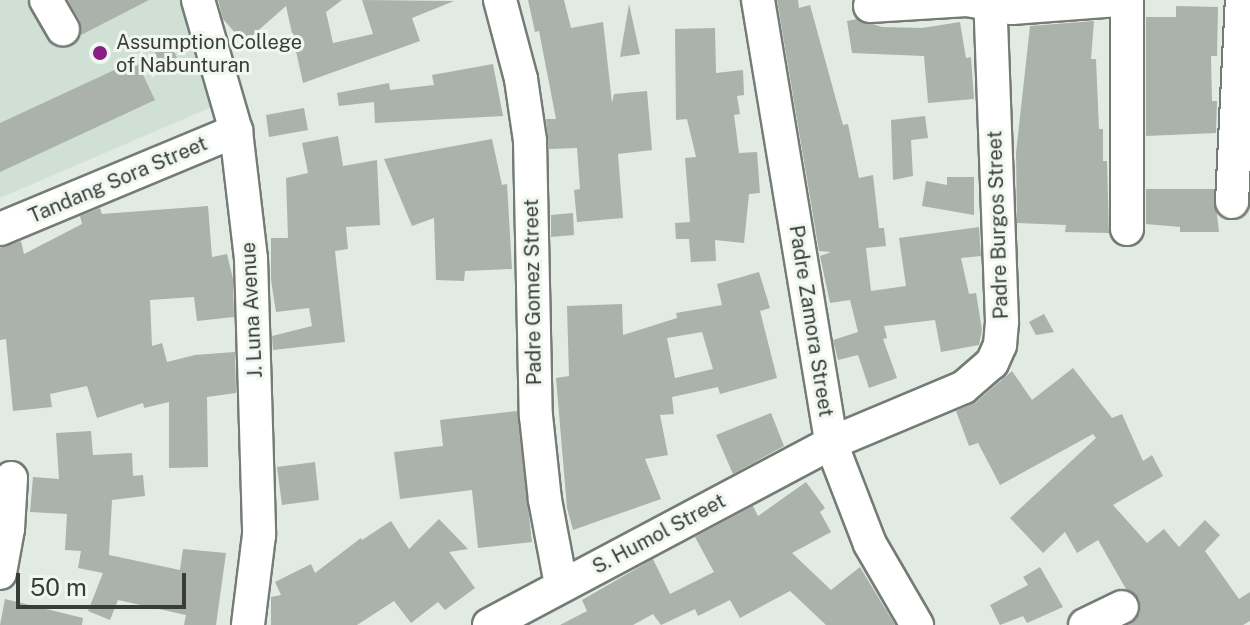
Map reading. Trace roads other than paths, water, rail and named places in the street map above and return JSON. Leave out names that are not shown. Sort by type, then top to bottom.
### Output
[{"type":"street","points":[[46,0],[63,30]]},
{"type":"street","name":"J. Luna Avenue","points":[[198,0],[236,131],[251,259],[259,535],[248,625]]},
{"type":"street","name":"Padre Gomez Street","points":[[500,0],[521,79],[530,141],[536,416],[545,500],[561,585]]},
{"type":"street","name":"Padre Zamora Street","points":[[758,0],[831,443],[870,544],[917,625]]},
{"type":"street","points":[[870,6],[967,0],[1012,8],[1118,0]]},
{"type":"street","points":[[1127,0],[1127,229]]},
{"type":"street","points":[[1232,202],[1246,67],[1242,0]]},
{"type":"street","name":"Padre Burgos Street","points":[[831,443],[964,387],[992,363],[1000,345],[1002,321],[990,2]]},
{"type":"street","name":"Tandang Sora Street","points":[[0,229],[236,131]]},
{"type":"street","name":"S. Humol Street","points":[[489,625],[831,443]]},
{"type":"street","points":[[0,573],[8,529],[11,478]]},
{"type":"street","points":[[1085,625],[1122,607]]},
{"type":"place","name":"Assumption College of Nabunturan","points":[[100,53]]}]
